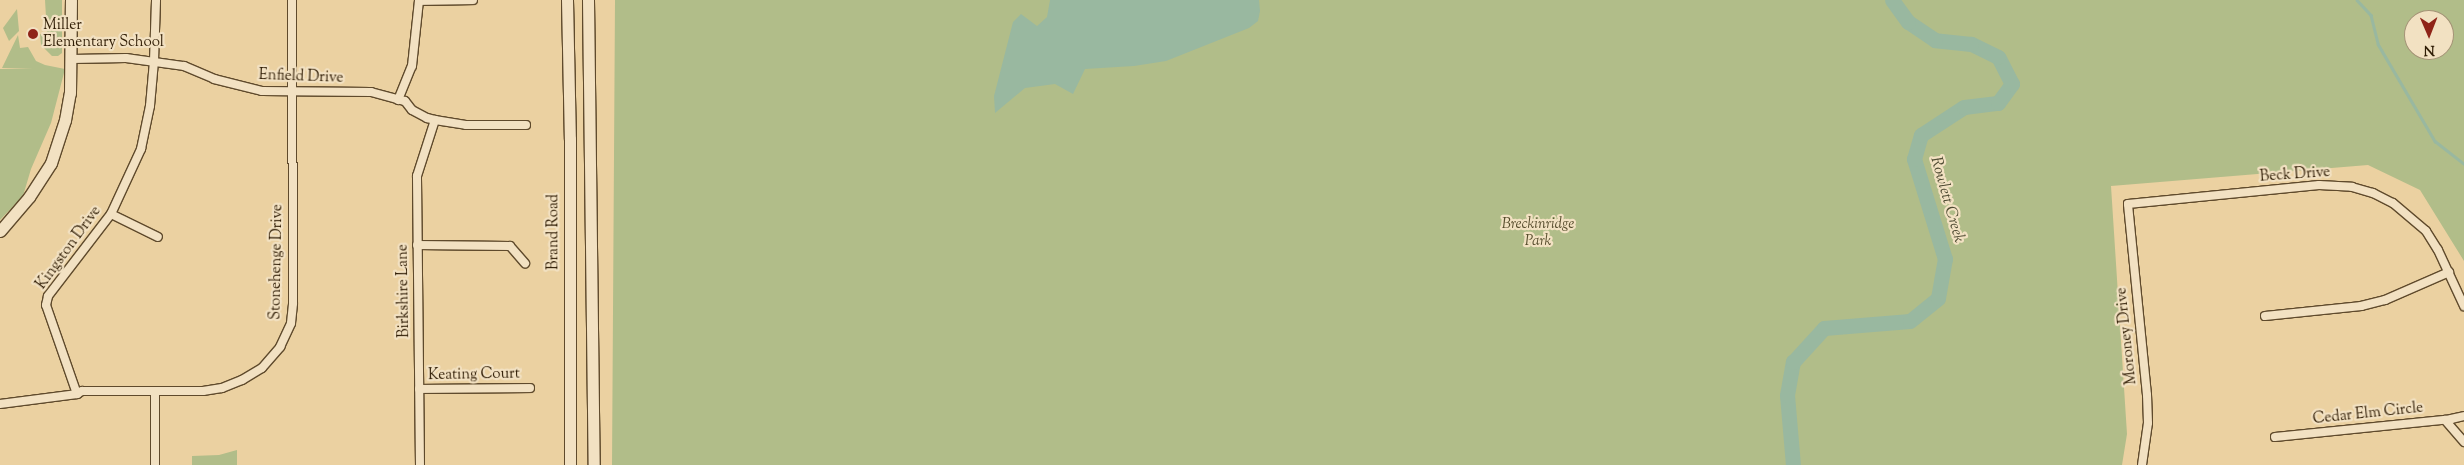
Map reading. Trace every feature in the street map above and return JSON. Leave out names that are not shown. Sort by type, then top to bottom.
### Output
[{"type":"main road","points":[[0,231],[29,197],[50,163],[70,93],[72,58],[71,0]]},
{"type":"main road","name":"Brand Road","points":[[567,0],[570,139],[570,465]]},
{"type":"main road","points":[[588,0],[594,465]]},
{"type":"street","name":"Kingston Drive","points":[[77,394],[46,305],[48,296],[111,214],[141,149],[150,106],[156,0]]},
{"type":"street","name":"Stonehenge Drive","points":[[0,404],[77,394],[82,391],[203,391],[222,388],[242,380],[262,368],[280,347],[291,322],[293,303],[292,0]]},
{"type":"street","points":[[398,100],[412,66],[419,1],[472,0]]},
{"type":"street","name":"Enfield Drive","points":[[72,58],[126,58],[184,66],[214,79],[245,88],[292,92],[371,92],[404,101],[427,118],[435,120],[466,126],[526,125]]},
{"type":"street","name":"Birkshire Lane","points":[[420,465],[417,176],[435,120]]},
{"type":"street","name":"Beck Drive","points":[[2128,204],[2319,185],[2352,187],[2373,193],[2393,203],[2411,216],[2426,232],[2449,272],[2464,306]]},
{"type":"street","name":"Moroney Drive","points":[[2128,204],[2147,395],[2148,423],[2142,465]]},
{"type":"street","points":[[111,214],[158,237]]},
{"type":"street","points":[[417,245],[510,246],[525,263]]},
{"type":"street","points":[[2264,316],[2362,306],[2385,300],[2449,272]]},
{"type":"street","name":"Keating Court","points":[[419,389],[530,388]]},
{"type":"street","points":[[155,392],[155,465]]},
{"type":"street","name":"Cedar Elm Circle","points":[[2275,437],[2445,420],[2464,416]]},
{"type":"street","points":[[2445,420],[2464,442]]},
{"type":"green space","points":[[45,0],[62,0],[62,53],[58,56],[52,56],[41,45],[40,34],[45,37],[47,34]]},
{"type":"green space","name":"Breckinridge Park","points":[[615,0],[2464,0],[2464,261],[2420,190],[2368,165],[2111,186],[2127,434],[2122,465],[612,465]]},
{"type":"green space","points":[[17,9],[19,31],[9,41],[3,28]]},
{"type":"green space","points":[[18,35],[20,48],[28,47],[36,61],[65,69],[51,123],[31,169],[23,196],[0,220],[0,69],[33,69],[2,68]]},
{"type":"green space","points":[[237,450],[237,465],[192,465],[192,456],[219,455]]},
{"type":"shaded area","points":[[1050,0],[1259,0],[1260,11],[1258,21],[1249,28],[1166,61],[1134,66],[1085,69],[1073,94],[1055,84],[1025,88],[995,113],[994,96],[1013,22],[1021,14],[1037,26],[1047,17]]},
{"type":"waterway","name":"Rowlett Creek","points":[[1793,465],[1787,395],[1793,362],[1824,328],[1910,321],[1938,298],[1945,259],[1914,159],[1921,135],[1964,107],[1998,103],[2012,84],[1998,57],[1971,44],[1935,40],[1908,22],[1892,0]]},
{"type":"waterway","points":[[2357,0],[2371,15],[2378,44],[2435,141],[2464,164]]},
{"type":"place","name":"Miller Elementary School","points":[[33,34]]}]
